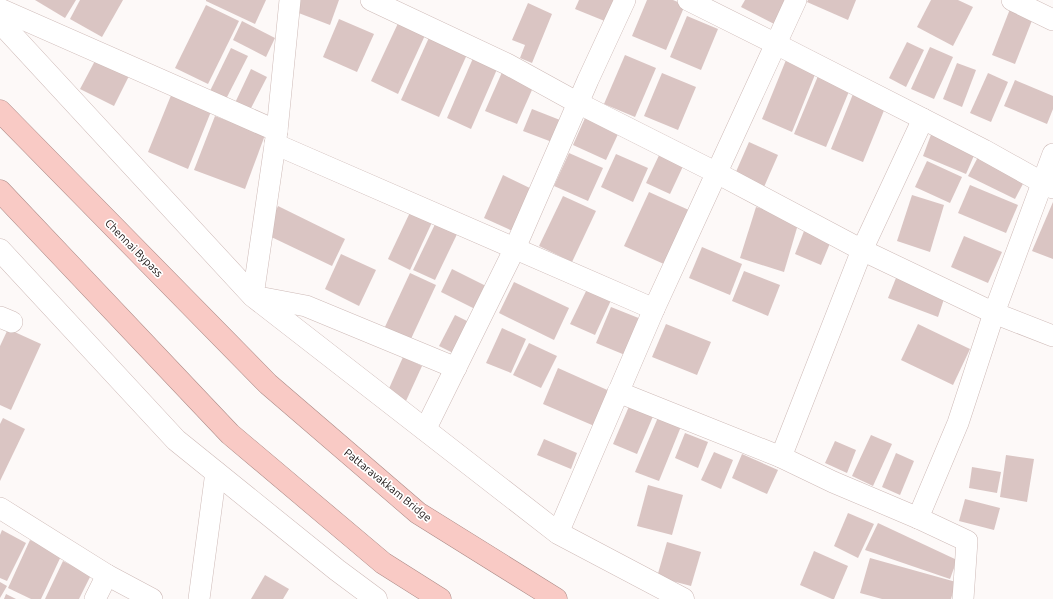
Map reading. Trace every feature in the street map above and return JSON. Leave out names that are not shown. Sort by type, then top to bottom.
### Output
[{"type":"highway","name":"Chennai Bypass","points":[[0,111],[268,384]]},
{"type":"highway","points":[[0,191],[230,434],[383,563],[440,599]]},
{"type":"highway","name":"Pattaravakkam Bridge","points":[[268,384],[418,513],[556,599]]},
{"type":"street","points":[[253,296],[276,138],[290,0]]},
{"type":"street","points":[[371,0],[507,64],[578,103],[717,173],[862,250],[994,313],[1053,336]]},
{"type":"street","points":[[425,430],[515,248],[578,103],[625,0]]},
{"type":"street","points":[[688,0],[984,150],[1048,186]]},
{"type":"street","points":[[558,533],[654,309],[796,0]]},
{"type":"street","points":[[1012,0],[1053,20]]},
{"type":"street","points":[[0,9],[515,248],[654,309]]},
{"type":"street","points":[[0,22],[253,296],[558,533],[683,599]]},
{"type":"street","points":[[781,457],[862,250],[923,120]]},
{"type":"street","points":[[918,518],[958,423],[994,313],[1048,186],[1053,154]]},
{"type":"street","points":[[0,250],[176,440],[370,597]]},
{"type":"street","points":[[253,296],[306,306],[456,368]]},
{"type":"street","points":[[618,392],[781,457],[833,482],[918,518],[967,541],[963,599]]},
{"type":"street","points":[[199,599],[216,472]]},
{"type":"street","points":[[0,508],[107,575],[152,599]]},
{"type":"street","points":[[95,599],[107,575]]},
{"type":"building","points":[[35,0],[76,0],[65,18]]},
{"type":"building","points":[[80,0],[123,0],[102,37],[70,19]]},
{"type":"building","points":[[206,0],[266,0],[255,24]]},
{"type":"building","points":[[300,0],[339,0],[330,25],[296,12]]},
{"type":"building","points":[[579,0],[622,0],[612,24],[575,9]]},
{"type":"building","points":[[647,0],[673,0],[685,5],[666,50],[632,36]]},
{"type":"building","points":[[745,0],[792,0],[778,26],[741,7]]},
{"type":"building","points":[[808,0],[856,0],[848,20],[807,2]]},
{"type":"building","points":[[931,0],[958,0],[973,7],[953,46],[917,27]]},
{"type":"building","points":[[528,3],[552,14],[532,63],[520,58],[525,45],[512,40]]},
{"type":"building","points":[[206,5],[239,21],[208,84],[175,68]]},
{"type":"building","points":[[1010,9],[1033,18],[1015,64],[992,55]]},
{"type":"building","points":[[687,16],[718,29],[701,70],[670,57]]},
{"type":"building","points":[[339,19],[374,34],[357,72],[323,57]]},
{"type":"building","points":[[400,19],[427,31],[398,94],[371,81]]},
{"type":"building","points":[[242,21],[275,38],[266,57],[233,40]]},
{"type":"building","points":[[431,33],[469,50],[439,117],[401,100]]},
{"type":"building","points":[[907,42],[924,50],[906,87],[889,78]]},
{"type":"building","points":[[930,47],[953,57],[934,99],[911,89]]},
{"type":"building","points":[[231,48],[248,56],[226,99],[210,91]]},
{"type":"building","points":[[625,55],[656,68],[635,117],[604,104]]},
{"type":"building","points":[[474,56],[498,67],[471,129],[447,118]]},
{"type":"building","points":[[97,57],[130,74],[114,106],[80,89]]},
{"type":"building","points":[[786,60],[816,72],[792,132],[762,119]]},
{"type":"building","points":[[957,63],[976,70],[962,107],[943,99]]},
{"type":"building","points":[[251,69],[267,77],[249,112],[234,105]]},
{"type":"building","points":[[503,70],[535,83],[517,124],[485,111]]},
{"type":"building","points":[[662,73],[696,87],[678,130],[644,116]]},
{"type":"building","points":[[988,73],[1008,82],[991,122],[970,113]]},
{"type":"building","points":[[818,76],[850,89],[826,147],[794,134]]},
{"type":"building","points":[[1015,80],[1053,96],[1053,109],[1047,124],[1004,106]]},
{"type":"building","points":[[172,93],[212,109],[188,169],[148,152]]},
{"type":"building","points":[[853,94],[885,108],[863,162],[831,149]]},
{"type":"building","points":[[532,109],[560,120],[552,142],[523,131]]},
{"type":"building","points":[[215,116],[265,135],[245,189],[194,170]]},
{"type":"building","points":[[585,118],[619,132],[606,160],[573,145]]},
{"type":"building","points":[[932,132],[976,151],[966,174],[923,156]]},
{"type":"building","points":[[749,142],[778,155],[764,187],[735,174]]},
{"type":"building","points":[[661,151],[685,162],[670,194],[646,183]]},
{"type":"building","points":[[569,153],[603,168],[588,201],[554,186]]},
{"type":"building","points":[[616,154],[648,168],[633,202],[601,187]]},
{"type":"building","points":[[978,157],[1025,180],[1015,199],[968,176]]},
{"type":"building","points":[[927,161],[962,177],[950,203],[915,187]]},
{"type":"building","points":[[503,175],[536,191],[517,233],[484,218]]},
{"type":"building","points":[[970,185],[1018,205],[1006,233],[958,213]]},
{"type":"building","points":[[649,192],[691,211],[666,265],[624,246]]},
{"type":"building","points":[[912,195],[944,205],[930,252],[897,241]]},
{"type":"building","points":[[563,196],[596,211],[572,262],[539,246]]},
{"type":"building","points":[[1053,202],[1053,259],[1032,251]]},
{"type":"building","points":[[278,206],[345,239],[332,266],[265,234]]},
{"type":"building","points":[[413,206],[435,216],[410,270],[388,259]]},
{"type":"building","points":[[756,207],[799,221],[784,272],[740,258]]},
{"type":"building","points":[[438,218],[460,228],[435,280],[413,270]]},
{"type":"building","points":[[806,226],[833,236],[821,265],[795,254]]},
{"type":"building","points":[[964,236],[1002,252],[988,283],[951,267]]},
{"type":"building","points":[[702,247],[742,264],[730,295],[689,278]]},
{"type":"building","points":[[341,254],[376,270],[359,306],[325,289]]},
{"type":"building","points":[[452,269],[488,287],[477,310],[441,292]]},
{"type":"building","points":[[744,271],[780,285],[768,316],[732,301]]},
{"type":"building","points":[[410,273],[436,285],[410,341],[384,329]]},
{"type":"building","points":[[896,278],[945,296],[938,317],[888,298]]},
{"type":"building","points":[[514,282],[569,308],[554,340],[499,313]]},
{"type":"building","points":[[589,285],[613,296],[595,335],[570,324]]},
{"type":"building","points":[[611,307],[641,319],[625,355],[596,343]]},
{"type":"building","points":[[455,315],[475,325],[459,356],[439,346]]},
{"type":"building","points":[[666,324],[711,342],[697,375],[652,357]]},
{"type":"building","points":[[918,324],[970,349],[953,385],[901,360]]},
{"type":"building","points":[[502,328],[526,339],[511,373],[486,363]]},
{"type":"building","points":[[8,329],[41,344],[11,410],[0,405],[0,346]]},
{"type":"building","points":[[529,343],[557,356],[541,388],[513,375]]},
{"type":"building","points":[[403,357],[422,366],[406,401],[387,393]]},
{"type":"building","points":[[558,368],[614,393],[599,428],[543,404]]},
{"type":"building","points":[[630,404],[654,414],[637,454],[613,444]]},
{"type":"building","points":[[659,415],[682,424],[659,481],[635,472]]},
{"type":"building","points":[[3,418],[25,429],[0,481],[0,424]]},
{"type":"building","points":[[685,433],[708,442],[698,468],[675,458]]},
{"type":"building","points":[[871,435],[892,444],[873,486],[852,476]]},
{"type":"building","points":[[544,439],[577,453],[571,469],[537,455]]},
{"type":"building","points":[[835,441],[856,450],[847,473],[825,463]]},
{"type":"building","points":[[714,452],[733,460],[721,489],[701,480]]},
{"type":"building","points":[[896,453],[914,461],[900,495],[882,487]]},
{"type":"building","points":[[742,454],[778,470],[767,494],[732,478]]},
{"type":"building","points":[[1006,455],[1034,459],[1027,502],[1000,497]]},
{"type":"building","points":[[972,467],[1001,472],[997,493],[969,488]]},
{"type":"building","points":[[648,485],[683,495],[672,535],[637,526]]},
{"type":"building","points":[[965,499],[1000,508],[994,530],[959,521]]},
{"type":"building","points":[[848,513],[874,524],[858,558],[834,546]]},
{"type":"building","points":[[878,523],[957,560],[950,579],[865,550]]},
{"type":"building","points":[[2,530],[26,543],[7,581],[0,578],[0,535]]},
{"type":"building","points":[[30,540],[62,554],[41,599],[31,599],[8,588]]},
{"type":"building","points":[[667,542],[701,552],[691,586],[657,577]]},
{"type":"building","points":[[814,551],[848,566],[834,599],[800,585]]},
{"type":"building","points":[[870,558],[956,582],[951,599],[882,599],[860,593]]},
{"type":"building","points":[[63,561],[91,575],[79,599],[45,599]]},
{"type":"building","points":[[265,575],[289,589],[283,599],[251,599]]},
{"type":"building","points":[[0,582],[7,586],[0,598]]},
{"type":"building","points":[[6,594],[16,599],[4,599]]}]
